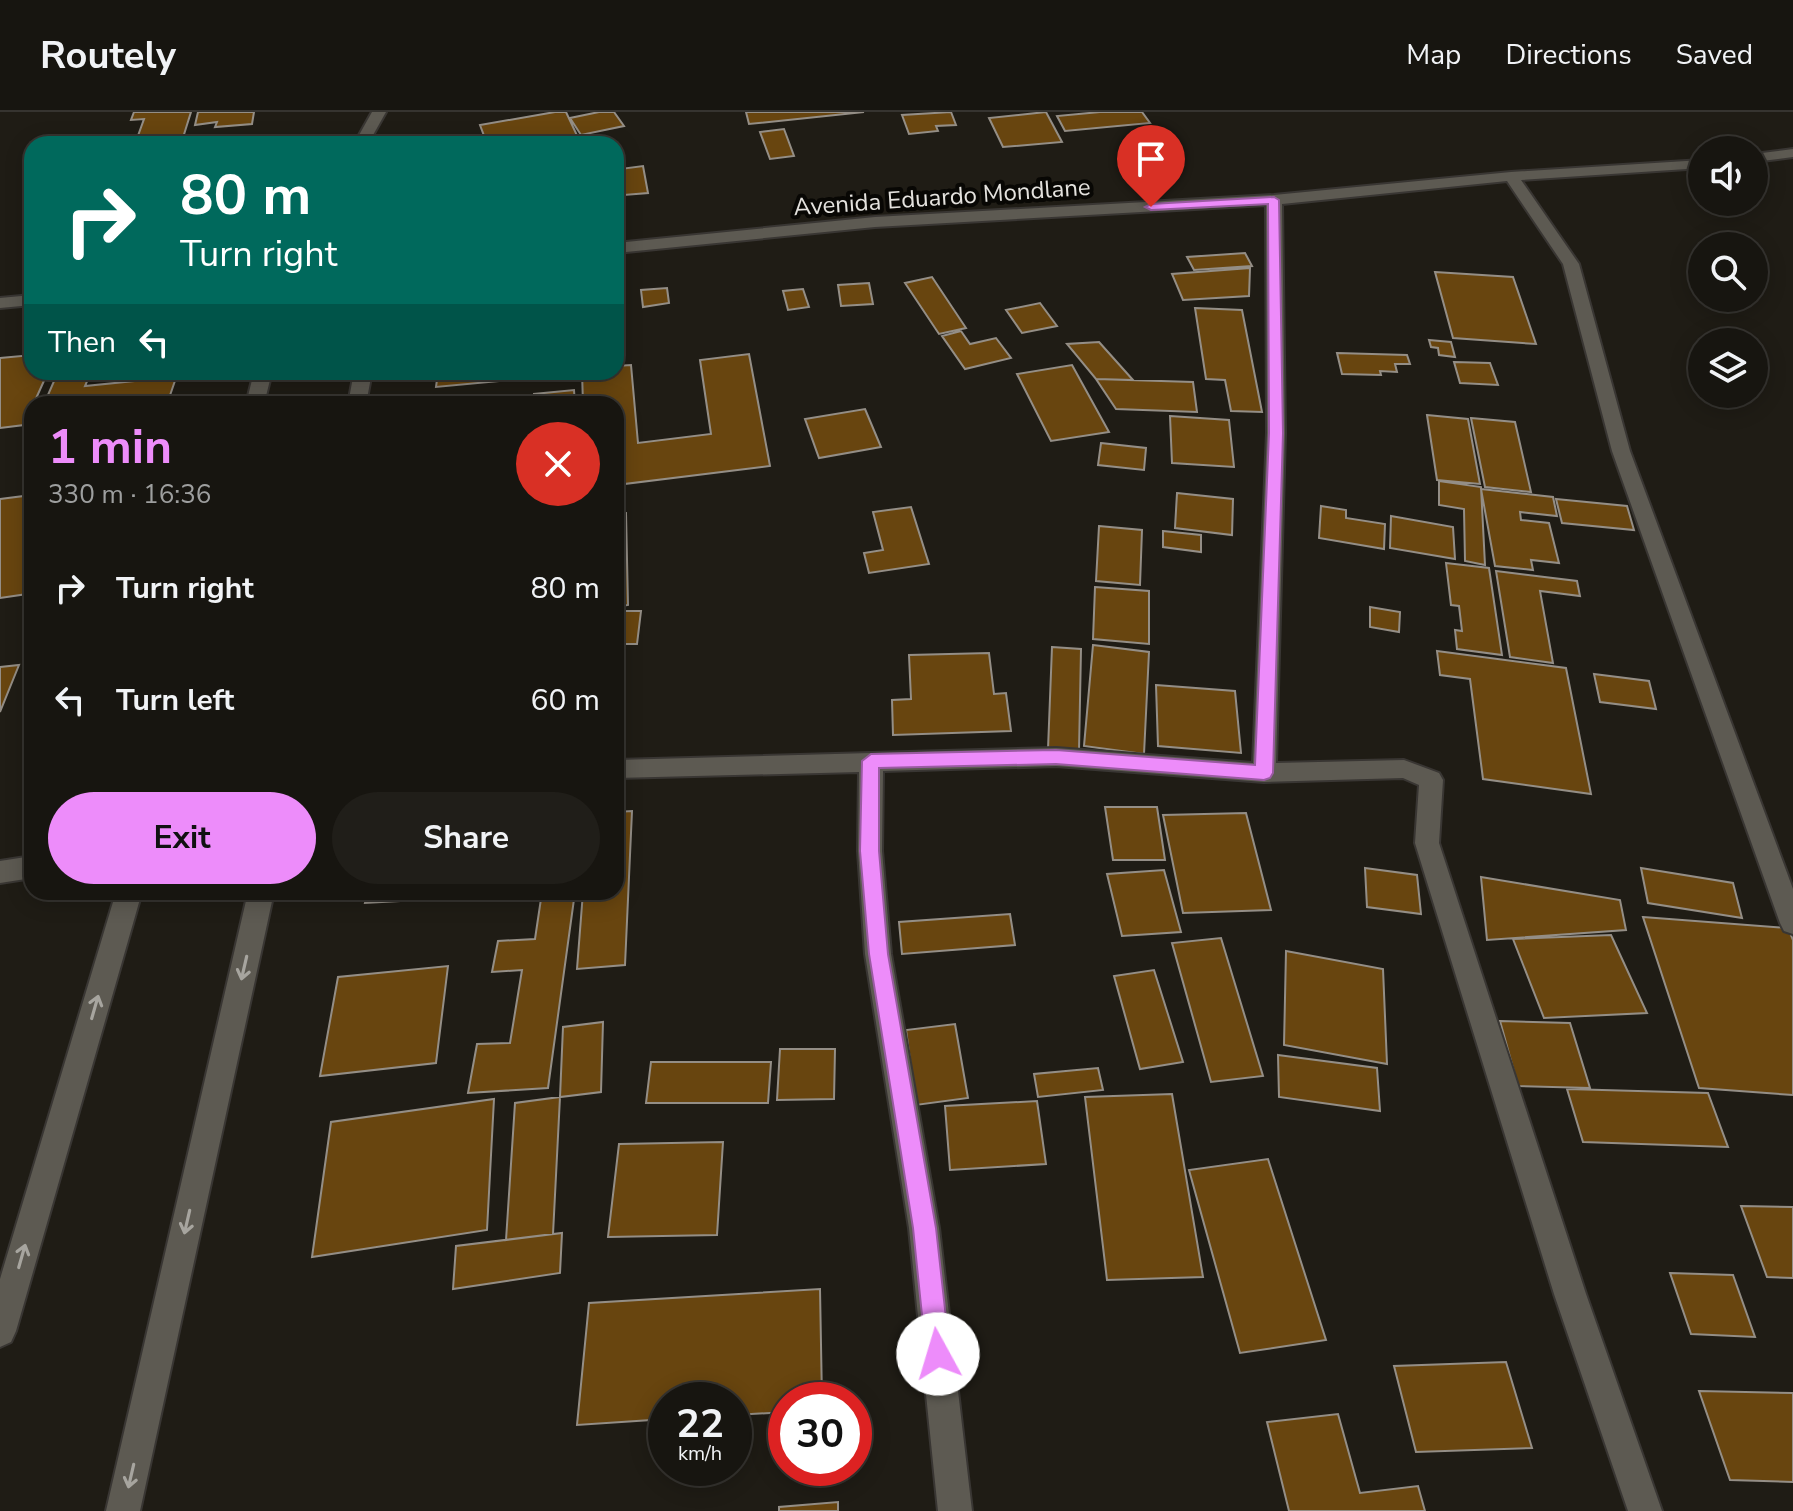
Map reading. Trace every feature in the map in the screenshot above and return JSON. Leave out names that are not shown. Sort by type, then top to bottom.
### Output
[{"type":"street","points":[[366,136],[379,112]]},
{"type":"street","points":[[1768,156],[1793,153]]},
{"type":"street","name":"Avenida Eduardo Mondlane","points":[[624,247],[875,222],[1274,200],[1511,176],[1688,165]]},
{"type":"street","points":[[1511,176],[1571,264],[1621,451],[1793,923]]},
{"type":"street","points":[[1264,773],[1276,433],[1274,200]]},
{"type":"street","points":[[0,303],[24,301]]},
{"type":"street","points":[[624,769],[1056,757],[1264,773],[1404,769],[1431,780],[1427,843],[1570,1294],[1645,1511]]},
{"type":"street","points":[[871,761],[870,851],[878,954],[924,1228],[955,1511]]},
{"type":"street","points":[[0,872],[24,868]]},
{"type":"street","points":[[0,1331],[127,900]]},
{"type":"street","points":[[123,1511],[259,900]]},
{"type":"building","points":[[134,112],[191,112],[184,136],[138,136],[144,119],[131,120]]},
{"type":"building","points":[[198,112],[254,112],[252,124],[215,127],[217,122],[195,125]]},
{"type":"building","points":[[566,112],[577,136],[484,136],[480,125]]},
{"type":"building","points":[[614,112],[624,126],[581,135],[570,118]]},
{"type":"building","points":[[746,112],[864,112],[749,124]]},
{"type":"building","points":[[951,112],[956,125],[936,126],[938,131],[909,134],[902,115]]},
{"type":"building","points":[[1046,112],[1062,142],[1003,147],[989,118]]},
{"type":"building","points":[[1142,112],[1150,123],[1065,131],[1057,116]]},
{"type":"building","points":[[784,129],[794,156],[770,159],[760,132]]},
{"type":"building","points":[[643,166],[648,193],[624,195],[624,168]]},
{"type":"building","points":[[1245,253],[1252,266],[1194,270],[1187,257]]},
{"type":"building","points":[[1250,268],[1249,296],[1183,300],[1172,274]]},
{"type":"building","points":[[1435,272],[1513,277],[1536,344],[1453,338]]},
{"type":"building","points":[[932,277],[966,328],[939,334],[905,283]]},
{"type":"building","points":[[869,283],[873,304],[841,306],[838,285]]},
{"type":"building","points":[[667,288],[669,303],[643,307],[641,290]]},
{"type":"building","points":[[803,289],[809,307],[788,310],[783,291]]},
{"type":"building","points":[[1040,303],[1057,326],[1022,333],[1006,310]]},
{"type":"building","points":[[1195,308],[1242,310],[1262,412],[1231,411],[1225,380],[1206,379]]},
{"type":"building","points":[[961,331],[970,344],[996,338],[1011,358],[965,369],[942,336]]},
{"type":"building","points":[[1429,340],[1451,342],[1455,357],[1439,355],[1438,348],[1431,347]]},
{"type":"building","points":[[1099,342],[1133,380],[1096,379],[1067,344]]},
{"type":"building","points":[[1337,353],[1407,355],[1410,364],[1395,364],[1397,372],[1380,371],[1381,375],[1342,374]]},
{"type":"building","points":[[749,354],[770,466],[624,484],[624,396],[583,396],[582,380],[624,380],[624,365],[631,365],[638,443],[711,434],[700,360]]},
{"type":"building","points":[[24,356],[24,380],[44,380],[37,396],[24,396],[24,425],[0,428],[0,358]]},
{"type":"building","points":[[1454,362],[1490,363],[1498,385],[1460,383]]},
{"type":"building","points":[[1072,365],[1109,432],[1051,441],[1017,374]]},
{"type":"building","points":[[1096,379],[1193,382],[1197,412],[1116,409]]},
{"type":"building","points":[[54,380],[88,380],[85,386],[175,380],[170,396],[48,396]]},
{"type":"building","points":[[437,380],[510,380],[436,387]]},
{"type":"building","points":[[574,390],[574,396],[534,396]]},
{"type":"building","points":[[865,409],[881,447],[819,458],[805,419]]},
{"type":"building","points":[[1427,415],[1468,419],[1480,484],[1437,480]]},
{"type":"building","points":[[1170,416],[1229,420],[1234,467],[1172,463]]},
{"type":"building","points":[[1471,418],[1515,422],[1531,492],[1485,487]]},
{"type":"building","points":[[1101,443],[1146,448],[1144,470],[1098,465]]},
{"type":"building","points":[[1439,481],[1481,487],[1485,565],[1465,561],[1464,509],[1439,505]]},
{"type":"building","points":[[1481,489],[1553,497],[1557,516],[1520,512],[1521,520],[1549,523],[1559,563],[1531,560],[1533,570],[1495,566]]},
{"type":"building","points":[[1177,493],[1233,499],[1232,535],[1175,528]]},
{"type":"building","points":[[24,496],[24,594],[0,598],[0,499]]},
{"type":"building","points":[[1556,499],[1627,506],[1634,530],[1562,523]]},
{"type":"building","points":[[1321,506],[1346,510],[1346,518],[1385,524],[1384,549],[1319,538]]},
{"type":"building","points":[[911,507],[929,564],[869,573],[864,553],[883,550],[873,512]]},
{"type":"building","points":[[624,513],[628,605],[624,606]]},
{"type":"building","points":[[1391,516],[1453,527],[1455,559],[1390,548]]},
{"type":"building","points":[[1099,526],[1142,530],[1140,585],[1096,581]]},
{"type":"building","points":[[1163,531],[1201,535],[1201,552],[1163,547]]},
{"type":"building","points":[[1446,563],[1489,568],[1502,655],[1457,649],[1455,630],[1462,631],[1459,606],[1451,605]]},
{"type":"building","points":[[1496,571],[1577,581],[1580,596],[1540,591],[1553,663],[1510,657]]},
{"type":"building","points":[[1095,587],[1149,591],[1149,644],[1093,639]]},
{"type":"building","points":[[1370,607],[1400,612],[1399,632],[1370,627]]},
{"type":"building","points":[[624,611],[641,611],[637,644],[624,644]]},
{"type":"building","points":[[1093,645],[1149,652],[1144,754],[1084,746]]},
{"type":"building","points":[[1052,647],[1081,649],[1079,751],[1048,749]]},
{"type":"building","points":[[1437,651],[1566,668],[1591,794],[1483,779],[1470,679],[1440,675]]},
{"type":"building","points":[[989,653],[994,694],[1006,693],[1011,731],[893,735],[892,700],[911,699],[909,655]]},
{"type":"building","points":[[19,665],[0,712],[0,667]]},
{"type":"building","points":[[1594,674],[1649,681],[1656,709],[1600,702]]},
{"type":"building","points":[[1156,685],[1235,691],[1241,753],[1158,746]]},
{"type":"building","points":[[1105,807],[1157,807],[1165,860],[1113,860]]},
{"type":"building","points":[[632,811],[625,965],[577,969],[582,900],[624,900],[624,812]]},
{"type":"building","points":[[1246,813],[1271,910],[1183,913],[1163,815]]},
{"type":"building","points":[[1365,868],[1417,875],[1421,914],[1367,907]]},
{"type":"building","points":[[1641,868],[1733,883],[1742,918],[1648,903]]},
{"type":"building","points":[[1164,870],[1181,932],[1122,936],[1107,874]]},
{"type":"building","points":[[1481,877],[1620,900],[1626,930],[1487,940]]},
{"type":"building","points":[[366,900],[419,900],[365,903]]},
{"type":"building","points":[[541,900],[574,900],[548,1088],[468,1093],[477,1044],[510,1043],[522,970],[492,972],[498,941],[535,939]]},
{"type":"building","points":[[1010,914],[1015,945],[902,954],[899,922]]},
{"type":"building","points":[[1643,917],[1788,928],[1793,940],[1793,1095],[1699,1088]]},
{"type":"building","points":[[1611,935],[1647,1013],[1544,1018],[1513,939]]},
{"type":"building","points":[[1221,938],[1263,1076],[1211,1082],[1172,943]]},
{"type":"building","points":[[1286,951],[1383,969],[1387,1064],[1284,1045]]},
{"type":"building","points":[[448,966],[436,1063],[320,1076],[338,977]]},
{"type":"building","points":[[1154,970],[1183,1062],[1140,1069],[1114,976]]},
{"type":"building","points":[[1500,1021],[1570,1023],[1590,1088],[1518,1086]]},
{"type":"building","points":[[603,1022],[601,1092],[560,1097],[563,1027]]},
{"type":"building","points":[[955,1024],[968,1098],[916,1105],[906,1030]]},
{"type":"building","points":[[780,1049],[835,1049],[834,1099],[777,1100]]},
{"type":"building","points":[[1278,1055],[1377,1068],[1380,1111],[1279,1097]]},
{"type":"building","points":[[651,1062],[771,1062],[768,1103],[646,1103]]},
{"type":"building","points":[[1098,1068],[1103,1090],[1038,1097],[1034,1074]]},
{"type":"building","points":[[1567,1089],[1708,1093],[1728,1147],[1583,1142]]},
{"type":"building","points":[[1172,1094],[1203,1277],[1107,1280],[1085,1097]]},
{"type":"building","points":[[560,1097],[553,1234],[506,1240],[515,1103]]},
{"type":"building","points":[[494,1099],[487,1230],[312,1257],[331,1122]]},
{"type":"building","points":[[1037,1101],[1046,1164],[950,1170],[945,1106]]},
{"type":"building","points":[[723,1142],[717,1235],[608,1237],[619,1144]]},
{"type":"building","points":[[1268,1159],[1326,1340],[1240,1353],[1189,1170]]},
{"type":"building","points":[[1741,1206],[1793,1207],[1793,1278],[1767,1277]]},
{"type":"building","points":[[562,1233],[560,1273],[453,1289],[456,1246]]},
{"type":"building","points":[[1670,1273],[1733,1275],[1755,1337],[1691,1334]]},
{"type":"building","points":[[820,1289],[822,1382],[768,1382],[768,1413],[752,1414],[752,1382],[648,1382],[648,1420],[577,1425],[589,1303]]},
{"type":"building","points":[[1506,1362],[1532,1448],[1416,1452],[1394,1366]]},
{"type":"building","points":[[1699,1391],[1793,1393],[1793,1482],[1730,1480]]},
{"type":"building","points":[[1338,1414],[1360,1493],[1418,1486],[1425,1511],[1289,1511],[1267,1422]]},
{"type":"building","points":[[838,1502],[838,1511],[779,1511],[779,1507]]},
{"type":"route","points":[[938,1354],[924,1228],[878,954],[870,851],[871,761],[1056,757],[1264,773],[1276,433],[1274,200],[1151,207]]}]
